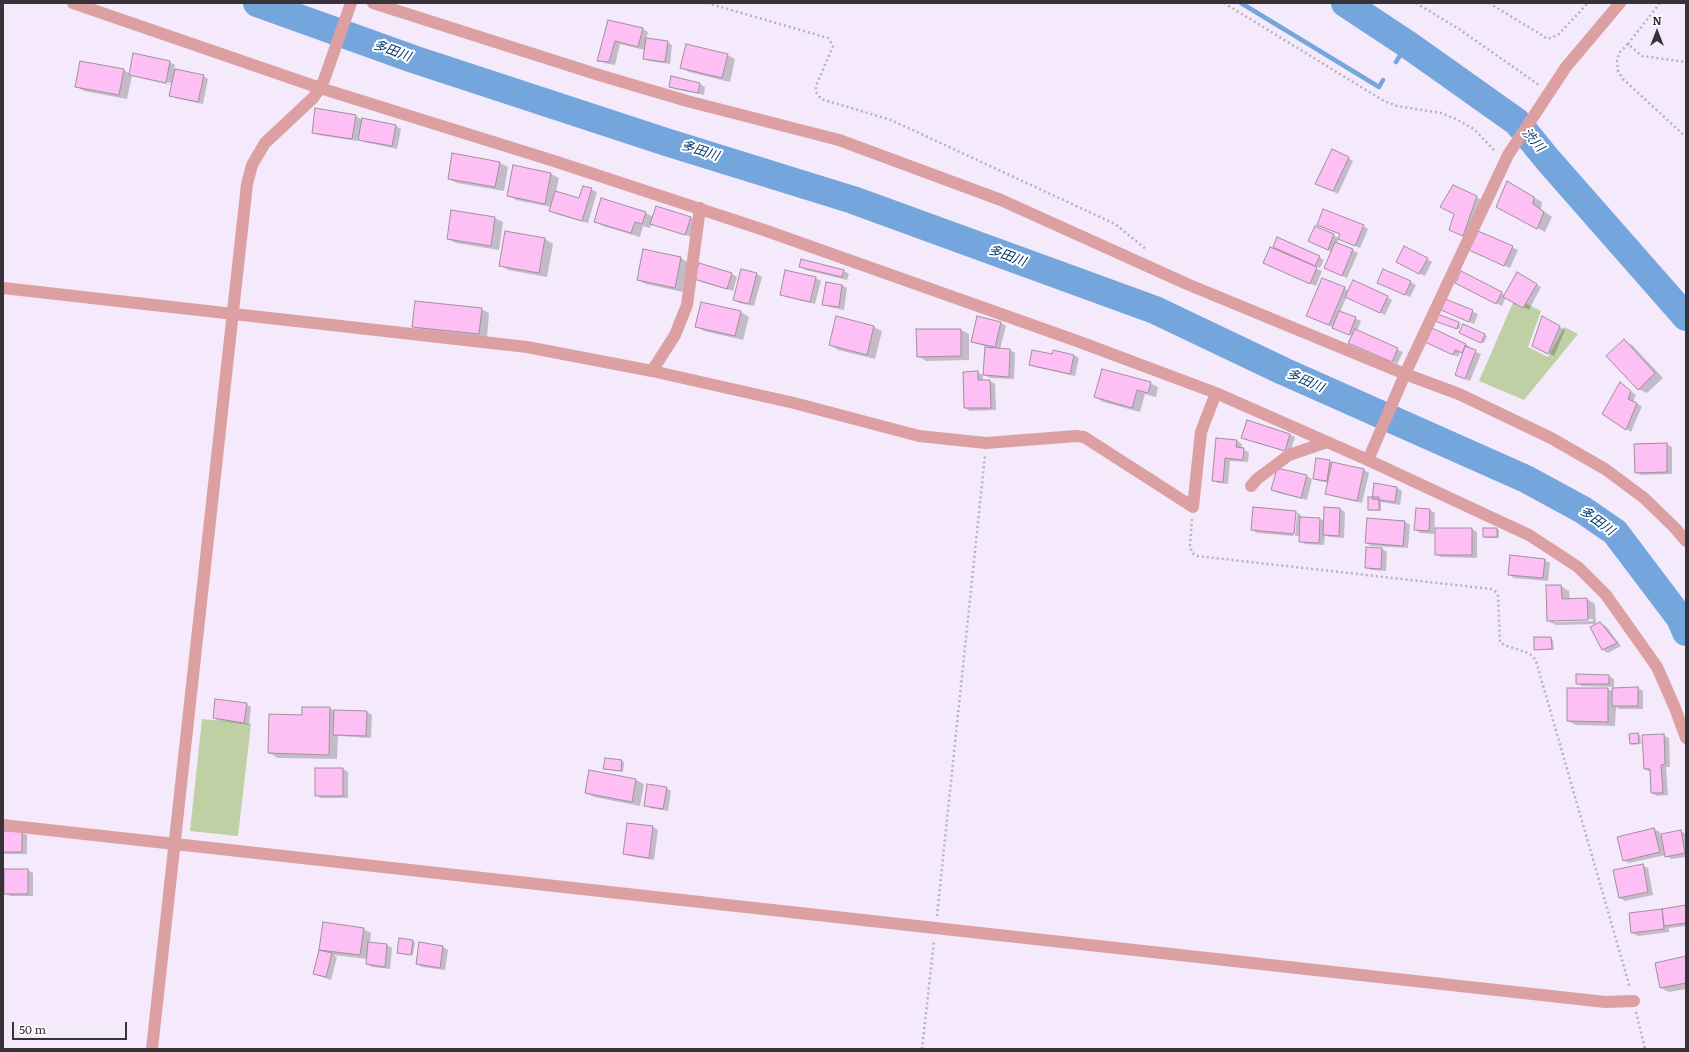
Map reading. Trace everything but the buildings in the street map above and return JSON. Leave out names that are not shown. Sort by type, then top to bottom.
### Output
[{"type":"street","points":[[73,3],[700,208],[1077,341],[1216,393],[1327,442],[1371,455],[1530,535],[1578,567],[1606,595],[1657,667],[1686,738]]},
{"type":"street","points":[[373,3],[599,75],[839,140],[1000,200],[1187,284],[1404,377],[1459,394],[1551,438],[1605,468],[1644,498],[1675,528],[1686,541]]},
{"type":"street","points":[[1371,455],[1404,377],[1507,158],[1566,67],[1620,3]]},
{"type":"street","points":[[152,1049],[247,184],[252,165],[265,143],[313,98],[322,84],[350,4]]},
{"type":"street","points":[[652,371],[675,335],[687,305],[700,208]]},
{"type":"street","points":[[3,288],[527,347],[652,371],[794,403],[919,436],[986,443],[1076,436],[1084,437],[1193,507],[1201,432],[1216,393]]},
{"type":"street","points":[[1251,486],[1257,479],[1289,455],[1327,442]]},
{"type":"street","points":[[3,825],[1605,1002],[1634,1001]]},
{"type":"path","points":[[707,3],[828,38],[833,46],[816,86],[816,92],[821,99],[891,120],[1108,220],[1116,224],[1151,254]]},
{"type":"path","points":[[1224,3],[1384,100],[1397,106],[1441,113],[1474,129],[1507,158]]},
{"type":"path","points":[[1416,3],[1459,29],[1546,96]]},
{"type":"path","points":[[1489,3],[1548,39],[1558,35],[1588,3]]},
{"type":"path","points":[[1660,3],[1628,44],[1619,53],[1617,61],[1618,71],[1623,78],[1686,137]]},
{"type":"path","points":[[1628,44],[1642,56],[1686,62]]},
{"type":"path","points":[[922,1049],[986,443]]},
{"type":"path","points":[[1193,507],[1190,545],[1192,553],[1197,556],[1490,589],[1495,591],[1498,596],[1500,642],[1504,645],[1528,652],[1536,661],[1634,1001],[1645,1049]]},
{"type":"green space","points":[[1515,298],[1541,311],[1528,347],[1548,357],[1564,327],[1578,334],[1524,400],[1479,381]]},
{"type":"green space","points":[[202,719],[251,724],[238,836],[190,831]]},
{"type":"waterway","name":"多田川","points":[[257,3],[413,59],[666,142],[853,200],[1155,310],[1283,371],[1526,479],[1583,510],[1615,532],[1680,618],[1686,632]]},
{"type":"waterway","points":[[1241,3],[1379,87],[1383,80]]},
{"type":"waterway","name":"渋川","points":[[1345,3],[1407,44],[1517,122],[1548,160],[1686,317]]},
{"type":"waterway","points":[[1396,62],[1407,44]]}]
